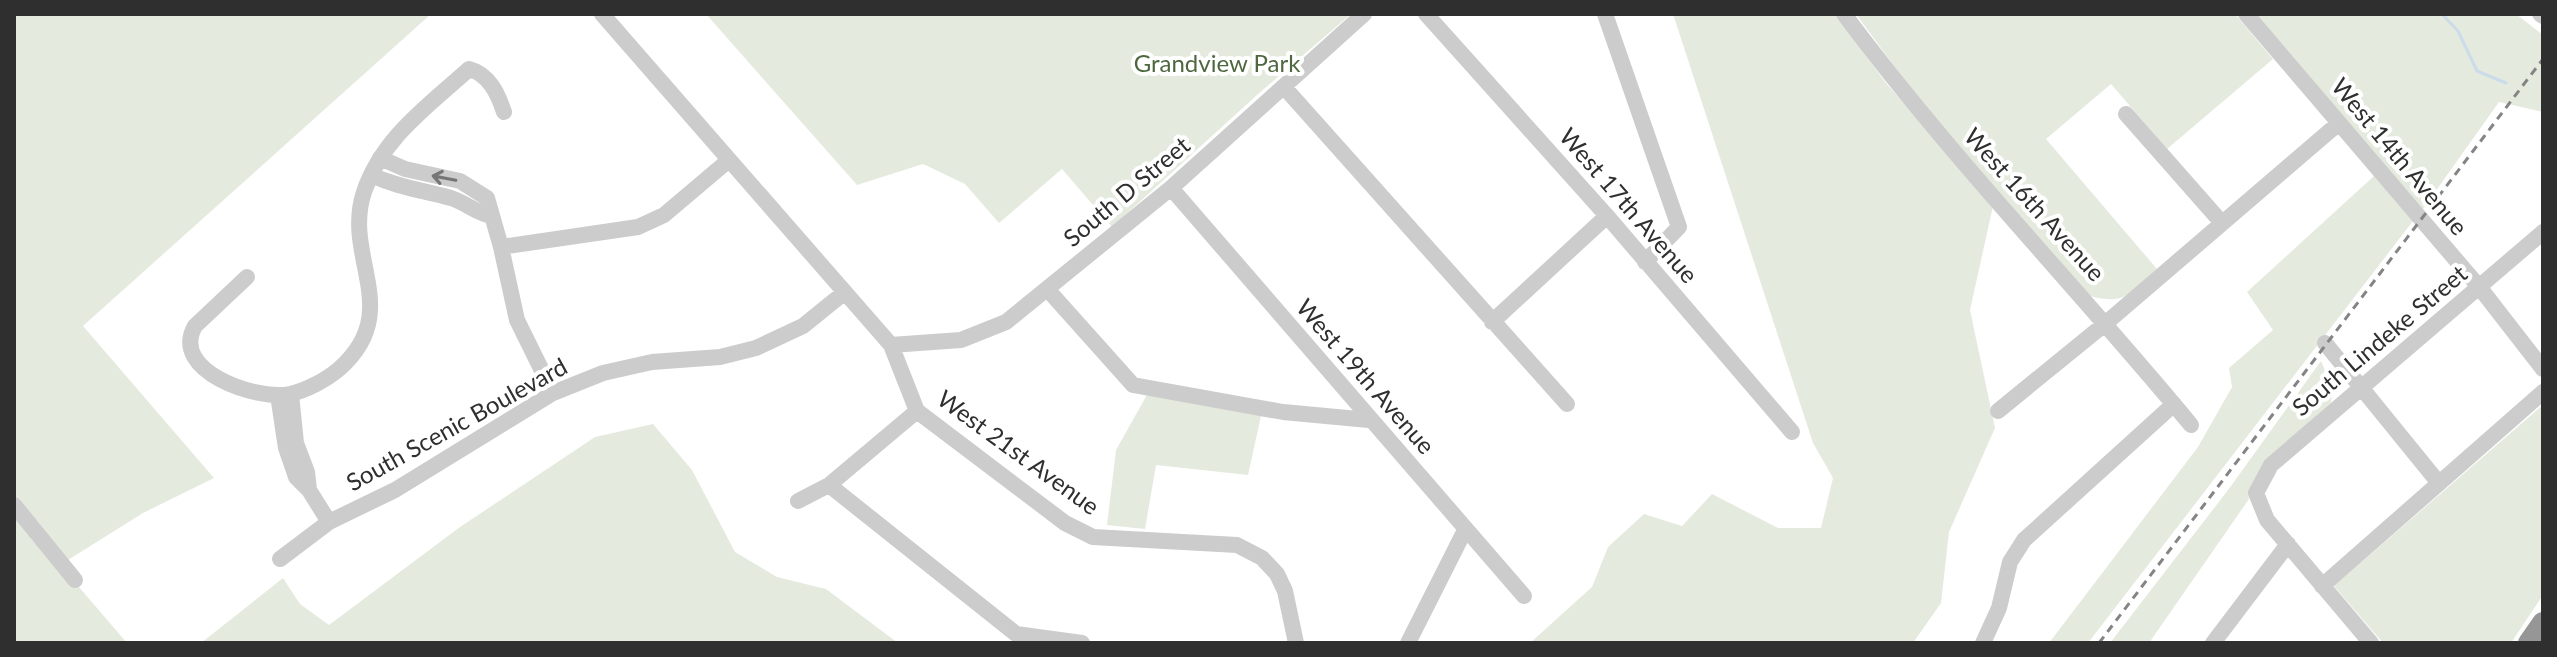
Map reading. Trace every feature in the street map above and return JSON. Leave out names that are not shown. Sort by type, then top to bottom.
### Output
[{"type":"highway","points":[[2529,643],[2543,623]]},
{"type":"street","name":"West 21st Avenue","points":[[602,14],[891,345],[917,411],[1065,523],[1093,537],[1237,545],[1262,558],[1277,574],[1285,591],[1296,643]]},
{"type":"street","name":"South D Street","points":[[891,345],[961,340],[1006,322],[1171,188],[1364,14]]},
{"type":"street","name":"West 17th Avenue","points":[[1426,14],[1607,216],[1792,432]]},
{"type":"street","points":[[1605,14],[1679,227],[1645,262]]},
{"type":"street","name":"West 16th Avenue","points":[[1844,14],[1920,112],[2106,323],[2191,425]]},
{"type":"street","name":"West 14th Avenue","points":[[2246,14],[2480,288],[2543,369]]},
{"type":"street","points":[[247,277],[195,326],[191,334],[197,360],[226,384],[248,392],[284,394],[317,384],[339,369],[368,331],[371,292],[360,243],[359,213],[380,158],[398,133],[469,69],[483,76],[493,87],[504,112]]},
{"type":"street","points":[[1284,87],[1567,404]]},
{"type":"street","points":[[2126,114],[2222,223]]},
{"type":"street","points":[[1998,411],[2106,323],[2339,123]]},
{"type":"street","points":[[380,158],[405,169],[472,186],[487,198],[517,320],[553,393]]},
{"type":"street","points":[[501,247],[638,227],[664,215],[729,160]]},
{"type":"street","points":[[371,175],[412,191],[450,198],[491,216]]},
{"type":"street","name":"West 19th Avenue","points":[[1171,188],[1524,596]]},
{"type":"street","points":[[1492,322],[1607,216]]},
{"type":"street","name":"South Lindeke Street","points":[[2288,544],[2267,520],[2256,493],[2271,465],[2543,232]]},
{"type":"street","points":[[1048,290],[1133,385],[1283,412],[1369,420]]},
{"type":"street","name":"South Scenic Boulevard","points":[[280,559],[329,522],[395,490],[553,393],[603,373],[652,362],[720,357],[756,348],[803,326],[845,292]]},
{"type":"street","points":[[2325,343],[2438,482]]},
{"type":"street","points":[[2322,586],[2543,392]]},
{"type":"street","points":[[284,394],[286,448],[296,477],[309,490],[329,522]]},
{"type":"street","points":[[1983,643],[1999,608],[2010,562],[2024,540],[2174,404]]},
{"type":"street","points":[[798,501],[829,485],[917,411]]},
{"type":"street","points":[[829,485],[1016,634],[1082,643]]},
{"type":"street","points":[[14,505],[75,580]]},
{"type":"street","points":[[1408,643],[1465,530]]},
{"type":"street","points":[[2213,643],[2288,544],[2361,639]]},
{"type":"green space","points":[[14,14],[431,14],[83,326],[214,478],[143,513],[60,565],[127,643],[14,643]]},
{"type":"green space","name":"Grandview Park","points":[[706,14],[1351,14],[1112,227],[1062,169],[999,223],[965,184],[923,164],[857,185]]},
{"type":"green space","points":[[1673,14],[1835,14],[1886,83],[1993,206],[1970,310],[1995,428],[1949,532],[1941,603],[1913,643],[1530,643],[1592,587],[1608,547],[1644,514],[1682,526],[1712,494],[1778,528],[1821,528],[1833,478],[1813,443]]},
{"type":"green space","points":[[1856,14],[2235,14],[2273,59],[2167,149],[2111,84],[2046,139],[2157,269],[2128,295],[2102,299],[2090,296],[1916,96]]},
{"type":"green space","points":[[2255,14],[2516,14],[2543,35],[2543,112],[2499,102],[2423,209]]},
{"type":"green space","points":[[2374,176],[2413,221],[2088,643],[2049,643],[2198,447],[2232,387],[2229,368],[2273,330],[2247,292]]},
{"type":"green space","points":[[2321,361],[2333,387],[2331,403],[2272,454],[2248,493],[2249,499],[2149,643],[2110,643],[2228,490]]},
{"type":"green space","points":[[1148,393],[1261,416],[1248,475],[1156,465],[1145,529],[1107,525],[1116,450]]},
{"type":"green space","points":[[2543,405],[2543,595],[2511,643],[2383,643],[2334,586]]},
{"type":"green space","points":[[653,424],[692,470],[735,552],[777,577],[826,589],[898,643],[201,643],[283,578],[300,604],[329,625],[460,527],[595,437]]},
{"type":"waterway","points":[[2442,14],[2458,31],[2477,71],[2506,83]]},
{"type":"railway","points":[[2099,643],[2543,59]]}]
